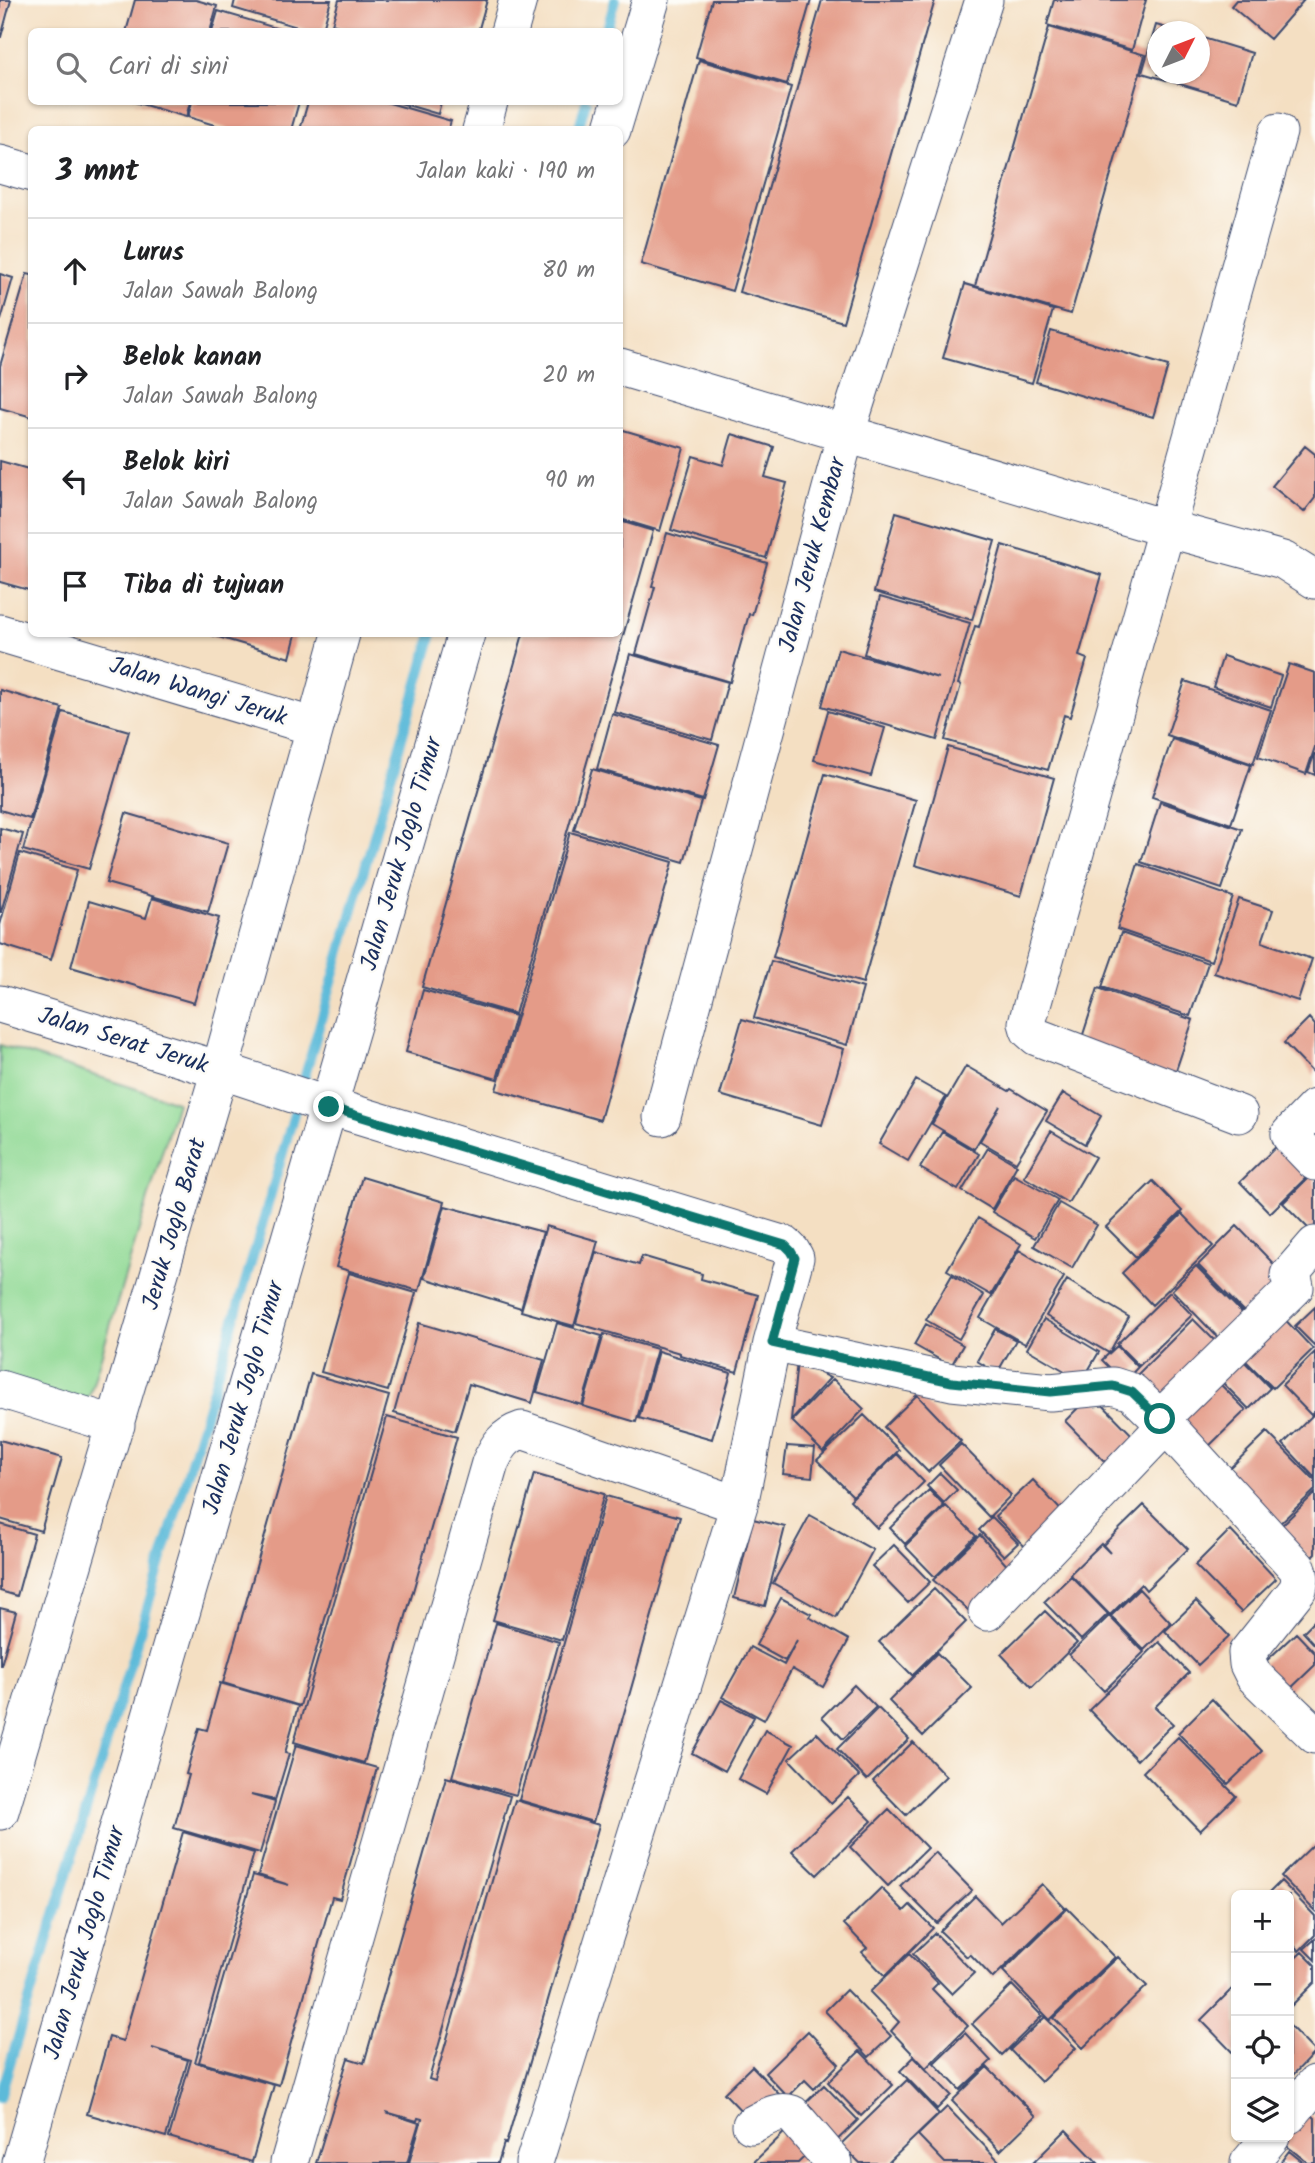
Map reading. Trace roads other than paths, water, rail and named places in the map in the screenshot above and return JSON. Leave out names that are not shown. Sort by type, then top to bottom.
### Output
[{"type":"street","points":[[510,28],[518,0]]},
{"type":"street","points":[[623,93],[651,0]]},
{"type":"street","name":"Jalan Jeruk Kembar","points":[[662,1117],[846,432],[984,0]]},
{"type":"street","points":[[482,126],[488,105]]},
{"type":"street","points":[[613,126],[620,105]]},
{"type":"street","points":[[1239,1114],[1037,1037],[1027,1023],[1278,132]]},
{"type":"street","points":[[0,164],[28,172]]},
{"type":"street","points":[[623,367],[1283,560],[1315,580]]},
{"type":"street","name":"Jalan Wangi Jeruk","points":[[0,633],[315,727]]},
{"type":"street","name":"Jeruk Joglo Barat","points":[[0,1811],[9,1744],[233,1075],[315,727],[340,637]]},
{"type":"street","name":"Jalan Jeruk Joglo Timur","points":[[21,2163],[316,1102],[465,637]]},
{"type":"street","name":"Jalan Serat Jeruk","points":[[0,1004],[785,1245],[795,1258],[772,1343]]},
{"type":"street","points":[[1315,1108],[1290,1133],[1315,1162]]},
{"type":"street","points":[[987,1612],[1163,1422],[1295,1287],[1289,1275],[1315,1245]]},
{"type":"street","points":[[534,2163],[739,1505],[772,1343],[952,1382],[1050,1392],[1113,1386],[1132,1392],[1298,1569],[1298,1589],[1247,1653],[1248,1664],[1254,1676],[1315,1735]]},
{"type":"street","points":[[0,1389],[116,1425]]},
{"type":"street","points":[[289,2163],[486,1476],[498,1446],[508,1435],[522,1430],[739,1505]]},
{"type":"street","points":[[1294,2109],[1315,2084]]},
{"type":"street","points":[[751,2125],[776,2113],[792,2114],[834,2163]]},
{"type":"street","points":[[1249,2163],[1267,2142]]},
{"type":"waterway","points":[[607,28],[615,0]]},
{"type":"waterway","points":[[579,126],[585,105]]},
{"type":"waterway","points":[[0,2097],[256,1246],[431,637]]}]
